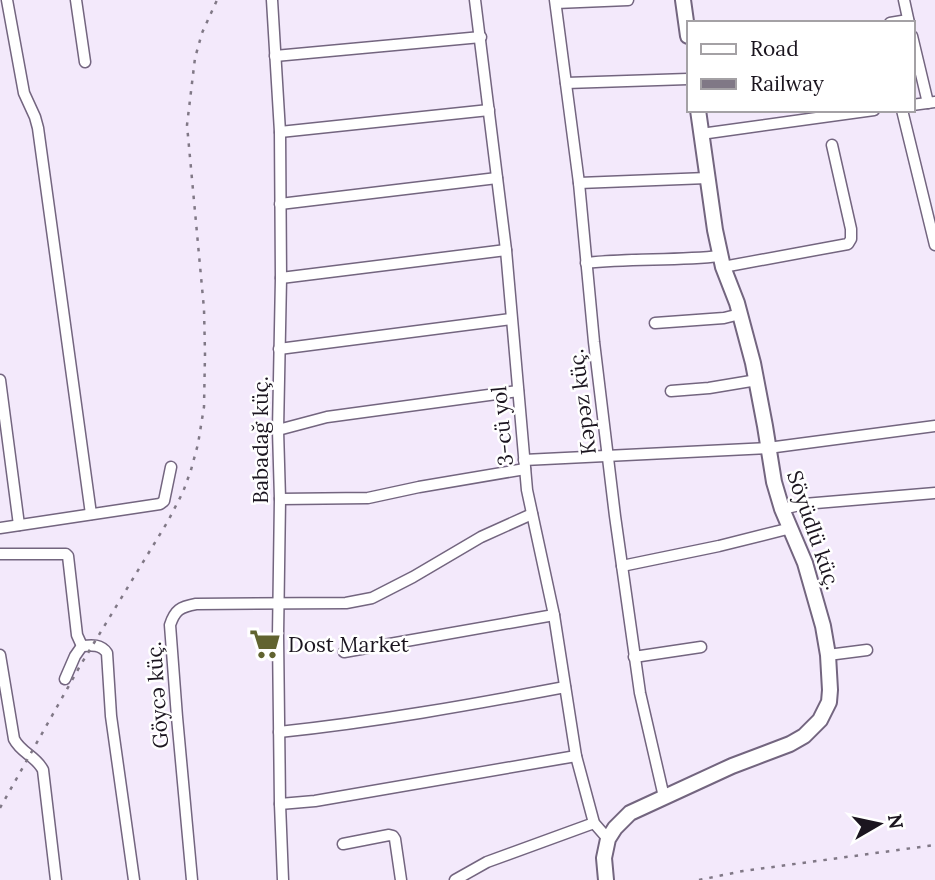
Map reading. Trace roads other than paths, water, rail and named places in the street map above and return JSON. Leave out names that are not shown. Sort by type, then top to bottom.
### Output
[{"type":"street","points":[[7,0],[24,93],[36,117],[38,128],[91,514]]},
{"type":"street","points":[[76,0],[85,62]]},
{"type":"street","name":"Babadağ küç.","points":[[272,0],[280,132],[278,604],[280,804],[284,880]]},
{"type":"street","name":"3-cü yol","points":[[475,0],[506,250],[525,465],[532,514],[554,615],[576,757],[594,823],[608,839]]},
{"type":"street","points":[[555,1],[628,0]]},
{"type":"street","points":[[683,0],[687,29]]},
{"type":"street","points":[[904,0],[909,21]]},
{"type":"street","name":"Kəpəz küç.","points":[[555,1],[579,183],[622,566],[640,693],[664,797]]},
{"type":"street","points":[[275,56],[481,37]]},
{"type":"street","points":[[914,43],[932,102],[914,105]]},
{"type":"street","points":[[566,83],[687,79]]},
{"type":"street","points":[[280,132],[489,110]]},
{"type":"street","name":"Söyüdlü küç.","points":[[608,839],[630,813],[804,736],[821,720],[829,702],[828,655],[815,596],[774,482],[757,380],[740,314],[722,261],[698,112]]},
{"type":"street","points":[[701,134],[860,112]]},
{"type":"street","points":[[902,112],[935,245]]},
{"type":"street","points":[[586,263],[691,259],[722,261],[848,244],[851,229],[832,145]]},
{"type":"street","points":[[280,204],[497,178]]},
{"type":"street","points":[[579,183],[707,178]]},
{"type":"street","points":[[281,278],[506,250]]},
{"type":"street","points":[[655,323],[724,318],[740,314]]},
{"type":"street","points":[[279,349],[511,319]]},
{"type":"street","points":[[0,380],[19,525]]},
{"type":"street","points":[[671,391],[757,380]]},
{"type":"street","points":[[278,430],[327,417],[518,391]]},
{"type":"street","points":[[280,499],[368,498],[525,465],[608,455],[768,448],[935,426]]},
{"type":"street","points":[[0,528],[160,504],[164,500],[171,467]]},
{"type":"street","points":[[782,509],[804,504],[935,493]]},
{"type":"street","points":[[278,604],[346,603],[372,598],[413,578],[481,537],[532,514]]},
{"type":"street","points":[[622,566],[791,528]]},
{"type":"street","points":[[0,554],[68,556],[77,635],[82,646]]},
{"type":"street","name":"Göycə küç.","points":[[192,880],[170,625],[173,615],[180,609],[196,604],[278,604]]},
{"type":"street","points":[[344,652],[554,615]]},
{"type":"street","points":[[65,679],[82,646]]},
{"type":"street","points":[[82,646],[99,646],[107,653],[111,716],[134,880]]},
{"type":"street","points":[[635,657],[701,647]]},
{"type":"street","points":[[828,655],[867,650]]},
{"type":"street","points":[[0,655],[14,739],[22,751],[40,764],[43,770],[56,880]]},
{"type":"street","points":[[279,732],[361,723],[565,687]]},
{"type":"street","points":[[280,804],[315,801],[576,757]]},
{"type":"street","points":[[456,880],[487,862],[594,823]]},
{"type":"street","points":[[343,844],[393,836],[396,839],[401,880]]},
{"type":"street","points":[[606,880],[604,858],[608,839]]},
{"type":"railway","points":[[0,808],[80,666],[168,521],[183,492],[198,444],[204,407],[204,309],[187,125],[195,58],[202,33],[217,0]]},
{"type":"railway","points":[[699,880],[743,871],[935,845]]},
{"type":"place","name":"Dost Market","points":[[265,644]]}]
